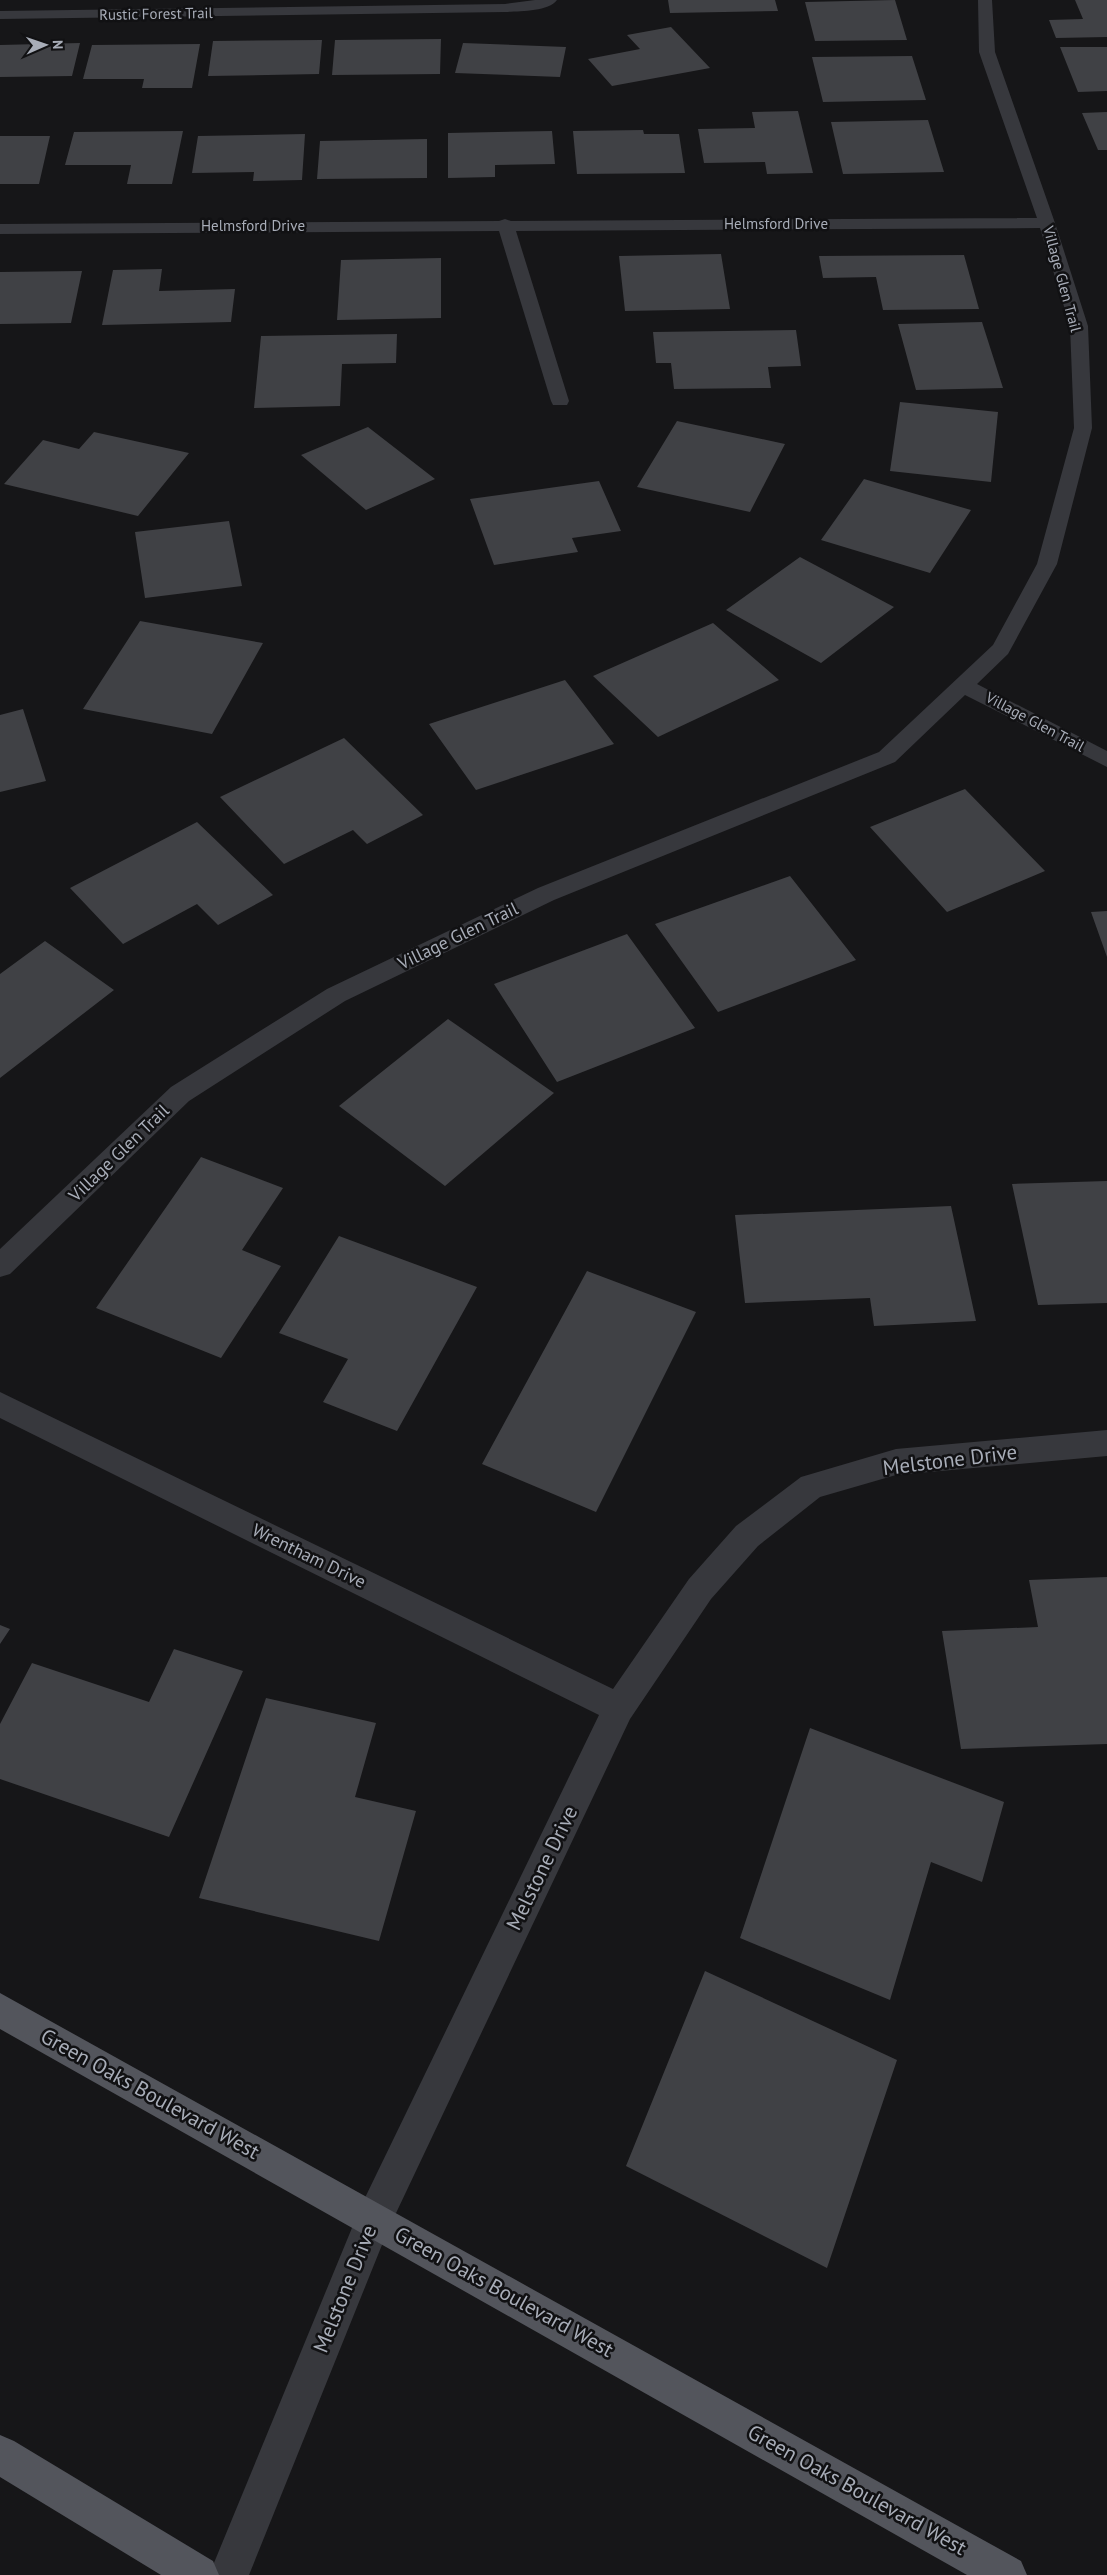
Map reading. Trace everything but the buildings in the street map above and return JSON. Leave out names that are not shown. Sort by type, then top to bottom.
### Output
[{"type":"main road","name":"Green Oaks Boulevard West","points":[[0,2010],[1007,2575]]},
{"type":"main road","points":[[0,2455],[199,2575]]},
{"type":"street","name":"Rustic Forest Trail","points":[[0,15],[505,8],[534,5],[550,0]]},
{"type":"street","name":"Village Glen Trail","points":[[0,1266],[180,1094],[336,995],[546,894],[888,757],[1001,649],[1047,564],[1083,428],[1079,326],[1047,223],[987,52],[985,0]]},
{"type":"street","name":"Helmsford Drive","points":[[0,229],[505,224],[1047,223]]},
{"type":"street","points":[[505,224],[560,401]]},
{"type":"street","name":"Village Glen Trail","points":[[962,685],[1107,760]]},
{"type":"street","name":"Wrentham Drive","points":[[0,1404],[619,1708]]},
{"type":"street","name":"Melstone Drive","points":[[229,2575],[374,2219],[619,1708],[700,1589],[747,1536],[811,1486],[896,1462],[1107,1443]]}]
